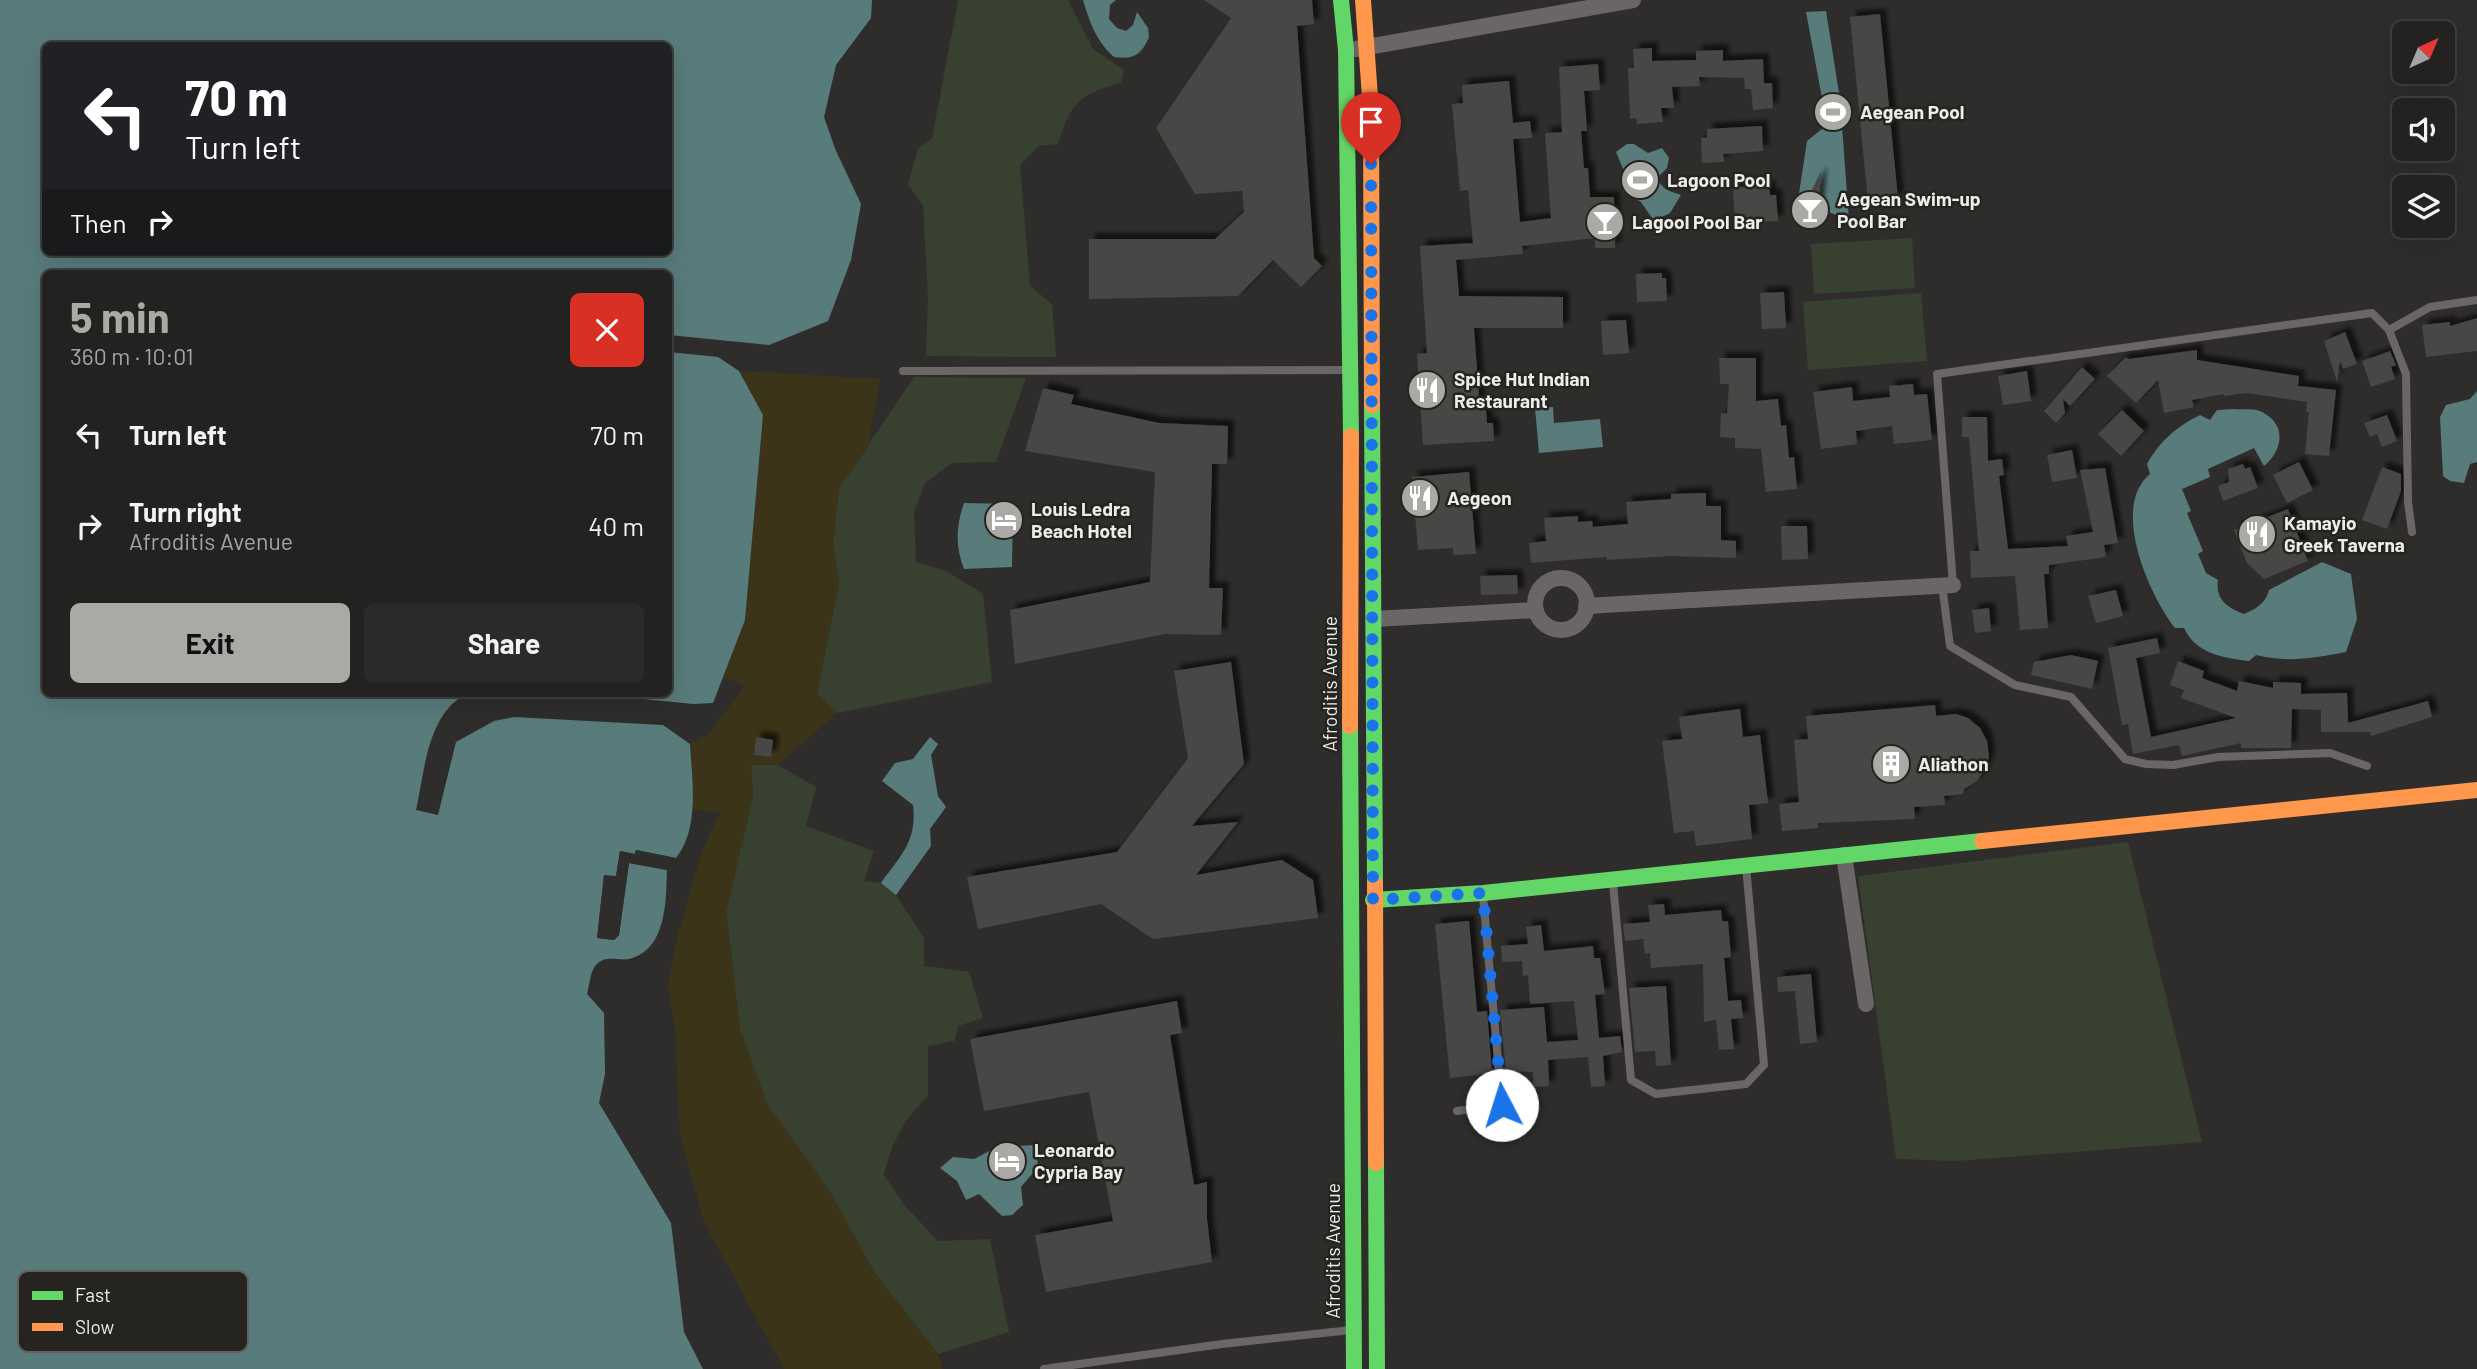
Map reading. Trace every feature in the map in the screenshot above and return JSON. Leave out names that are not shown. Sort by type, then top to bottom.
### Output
[{"type":"main road","name":"Afroditis Avenue","points":[[1341,0],[1346,50],[1352,370],[1349,541],[1354,1369]]},
{"type":"main road","points":[[1363,0],[1369,47],[1377,1369]]},
{"type":"main road","points":[[1373,900],[1483,893],[2477,790]]},
{"type":"street","points":[[1346,50],[1633,0]]},
{"type":"street","points":[[1558,579],[1579,586],[1586,606],[1580,622],[1567,629],[1545,625],[1536,610],[1539,590],[1558,579]]},
{"type":"street","points":[[1586,606],[1948,585]]},
{"type":"street","points":[[1374,619],[1536,610]]},
{"type":"street","points":[[1844,855],[1866,1004]]},
{"type":"lane","points":[[2389,330],[2430,307],[2477,300]]},
{"type":"lane","points":[[2367,766],[2330,754],[2218,757],[2173,765],[2146,764],[2125,759],[2071,697],[2015,685],[1950,646],[1937,374],[2372,313],[2389,330],[2406,374],[2408,502],[2412,532]]},
{"type":"lane","points":[[903,370],[1352,370]]},
{"type":"lane","points":[[1613,880],[1631,1080],[1656,1094],[1746,1084],[1764,1065],[1746,866]]},
{"type":"lane","points":[[1457,1111],[1502,1105],[1483,893]]},
{"type":"lane","points":[[1044,1369],[1222,1344],[1354,1330]]},
{"type":"green space","points":[[958,0],[1068,0],[1093,49],[1124,70],[1121,83],[1095,91],[1078,102],[1067,119],[1058,144],[1038,146],[1020,165],[1030,286],[1052,304],[1056,357],[926,356],[928,298],[923,206],[908,184],[918,148],[932,139]]},
{"type":"green space","points":[[1912,238],[1915,288],[1814,294],[1811,244]]},
{"type":"green space","points":[[1921,293],[1927,361],[1808,370],[1803,302]]},
{"type":"green space","points":[[914,377],[1026,378],[996,462],[952,463],[925,483],[914,512],[916,562],[946,571],[983,594],[992,682],[837,713],[817,694],[839,584],[833,544],[839,488]]},
{"type":"green space","points":[[751,765],[778,765],[816,787],[806,826],[874,851],[864,881],[881,883],[896,895],[924,938],[924,966],[969,972],[983,1018],[958,1026],[954,1041],[928,1046],[928,1096],[900,1132],[884,1175],[905,1206],[938,1241],[990,1239],[1009,1332],[938,1354],[874,1272],[829,1190],[767,1104],[740,1029],[726,912],[753,796]]},
{"type":"green space","points":[[2128,842],[2202,1142],[1956,1161],[1896,1159],[1858,876]]},
{"type":"sand","points":[[739,371],[880,379],[868,447],[839,488],[833,544],[839,584],[817,694],[837,713],[778,765],[751,765],[753,796],[726,912],[740,1029],[767,1104],[829,1190],[874,1272],[938,1354],[943,1369],[784,1369],[704,1222],[680,1136],[675,1027],[668,986],[677,938],[701,854],[720,812],[692,810],[690,744],[710,733],[745,685],[723,677],[745,620],[763,415]]},
{"type":"water","points":[[0,0],[872,0],[871,18],[836,65],[824,117],[836,151],[861,204],[851,260],[828,321],[769,345],[672,335],[672,270],[42,270],[42,697],[463,697],[444,713],[430,744],[426,761],[416,810],[438,815],[456,742],[494,721],[514,717],[663,725],[690,744],[693,803],[689,833],[684,846],[676,858],[636,850],[635,854],[620,851],[616,876],[604,876],[597,938],[614,940],[619,935],[629,863],[667,870],[665,909],[657,935],[651,946],[642,954],[629,959],[609,959],[598,963],[592,973],[587,994],[604,1013],[605,1074],[599,1103],[671,1223],[684,1332],[703,1369],[0,1369]]},
{"type":"water","points":[[1083,0],[1116,0],[1110,5],[1109,19],[1117,28],[1126,31],[1133,25],[1137,12],[1148,28],[1149,37],[1140,52],[1127,58],[1114,57],[1094,31]]},
{"type":"water","name":"Aegean Pool","points":[[1826,11],[1840,99],[1849,220],[1798,200],[1807,141],[1827,125],[1806,12]]},
{"type":"water","name":"Lagoon Pool","points":[[1627,144],[1634,144],[1648,153],[1662,148],[1669,158],[1667,168],[1658,177],[1659,181],[1666,189],[1681,195],[1670,213],[1654,221],[1641,202],[1623,191],[1623,169],[1616,152]]},
{"type":"water","points":[[672,352],[718,357],[739,371],[763,415],[745,620],[713,703],[693,704],[624,697],[672,697]]},
{"type":"water","points":[[2477,391],[2477,462],[2470,464],[2464,483],[2450,481],[2443,476],[2440,417],[2446,405],[2470,399]]},
{"type":"water","points":[[1553,407],[1554,423],[1600,419],[1603,447],[1539,453],[1535,408]]},
{"type":"water","points":[[2217,410],[2262,412],[2270,417],[2276,424],[2280,438],[2275,453],[2264,466],[2254,448],[2208,469],[2210,477],[2182,489],[2191,511],[2187,513],[2203,551],[2198,554],[2206,573],[2218,580],[2220,598],[2232,609],[2244,614],[2260,605],[2269,590],[2322,562],[2351,574],[2357,619],[2346,652],[2290,659],[2256,655],[2249,661],[2221,656],[2196,644],[2184,628],[2175,628],[2154,595],[2133,529],[2133,507],[2139,489],[2150,474],[2147,464],[2169,435],[2183,424],[2200,415],[2210,420]]},
{"type":"water","points":[[964,503],[1013,504],[1012,567],[964,569],[958,536]]},
{"type":"water","points":[[930,737],[938,744],[931,755],[938,796],[946,807],[930,829],[931,846],[896,895],[881,883],[910,839],[914,818],[913,805],[882,781],[895,763],[913,759]]},
{"type":"water","points":[[1036,1145],[1038,1167],[1021,1187],[1023,1205],[1012,1215],[1002,1216],[979,1194],[966,1200],[957,1181],[940,1168],[953,1157],[974,1159],[997,1147]]},
{"type":"pier","points":[[636,850],[676,858],[674,861],[639,854],[635,858],[623,855],[619,878],[607,879],[601,935],[612,937],[616,933],[626,861],[669,867],[667,870],[629,863],[619,935],[614,940],[597,938],[604,875],[616,876],[620,851],[635,854]]},
{"type":"building","points":[[1204,0],[1312,0],[1314,24],[1297,26],[1314,258],[1322,266],[1301,287],[1273,260],[1238,296],[1089,299],[1089,239],[1215,239],[1244,212],[1242,191],[1195,194],[1156,128],[1231,18]]},
{"type":"building","points":[[1880,14],[1898,199],[1868,202],[1850,17]]},
{"type":"building","points":[[1652,48],[1652,61],[1696,60],[1696,51],[1723,50],[1723,61],[1763,59],[1764,83],[1772,83],[1773,108],[1753,110],[1751,89],[1745,89],[1744,78],[1699,77],[1700,86],[1672,87],[1674,108],[1661,108],[1663,122],[1637,124],[1636,118],[1630,119],[1628,68],[1634,68],[1633,49]]},
{"type":"building","points":[[1598,64],[1600,90],[1584,91],[1587,131],[1581,131],[1584,168],[1588,168],[1590,197],[1614,197],[1615,248],[1595,248],[1595,238],[1522,246],[1523,254],[1456,260],[1459,296],[1563,297],[1563,328],[1474,328],[1480,411],[1486,410],[1487,423],[1493,423],[1494,441],[1423,445],[1417,354],[1427,353],[1420,246],[1473,243],[1468,190],[1460,191],[1452,104],[1463,103],[1462,85],[1509,81],[1513,123],[1530,121],[1532,138],[1513,139],[1520,222],[1551,218],[1545,133],[1562,132],[1559,67]]},
{"type":"building","points":[[1762,126],[1763,151],[1723,154],[1724,162],[1702,163],[1701,138],[1707,138],[1707,129]]},
{"type":"building","name":"Aegean Swim-up Pool Bar","points":[[1821,172],[1817,224],[1794,224],[1802,209]]},
{"type":"building","points":[[1769,186],[1770,195],[1776,195],[1778,221],[1735,223],[1733,187]]},
{"type":"building","points":[[1662,273],[1662,278],[1666,278],[1667,301],[1637,302],[1636,274]]},
{"type":"building","points":[[1784,292],[1786,328],[1762,329],[1760,293]]},
{"type":"building","points":[[2477,318],[2477,351],[2426,357],[2422,325],[2450,322],[2450,326]]},
{"type":"building","points":[[1626,320],[1629,353],[1603,355],[1601,321]]},
{"type":"building","points":[[2345,332],[2357,364],[2343,369],[2340,361],[2337,382],[2324,341]]},
{"type":"building","points":[[2197,350],[2197,360],[2299,376],[2298,386],[2336,390],[2329,456],[2305,454],[2309,412],[2306,412],[2307,402],[2246,393],[2223,394],[2192,400],[2194,407],[2164,413],[2158,380],[2136,403],[2107,376],[2126,357],[2128,359]]},
{"type":"building","points":[[2390,351],[2396,365],[2391,367],[2395,379],[2371,387],[2362,361]]},
{"type":"building","points":[[1719,358],[1756,358],[1756,401],[1778,399],[1781,426],[1786,425],[1789,458],[1794,457],[1797,489],[1766,492],[1761,449],[1735,448],[1735,438],[1720,437],[1721,413],[1727,414],[1729,384],[1720,384]]},
{"type":"building","points":[[2082,367],[2095,379],[2070,406],[2063,399],[2065,413],[2056,423],[2044,411]]},
{"type":"building","points":[[2027,371],[2031,401],[2003,405],[1998,376]]},
{"type":"building","points":[[1913,384],[1914,395],[1927,394],[1932,440],[1894,444],[1892,426],[1856,431],[1857,444],[1821,449],[1813,392],[1852,387],[1853,401],[1890,397],[1889,386]]},
{"type":"building","points":[[1043,388],[1074,395],[1071,404],[1159,423],[1228,426],[1227,464],[1212,464],[1209,588],[1223,588],[1221,635],[1165,634],[1015,664],[1010,610],[1150,582],[1155,472],[1025,451]]},
{"type":"building","points":[[2122,410],[2144,431],[2121,456],[2098,434]]},
{"type":"building","points":[[2387,415],[2397,441],[2382,447],[2377,434],[2370,437],[2364,423]]},
{"type":"building","points":[[1962,417],[1987,417],[1988,461],[2002,459],[2004,475],[1999,476],[2008,549],[2068,546],[2066,536],[2093,532],[2080,470],[2105,468],[2118,543],[2104,545],[2106,557],[2049,565],[2049,574],[2044,574],[2048,628],[2020,630],[2015,576],[1971,578],[1970,551],[1979,551],[1969,437],[1962,437]]},
{"type":"building","points":[[2072,450],[2077,478],[2052,482],[2047,455]]},
{"type":"building","points":[[2299,462],[2313,490],[2287,503],[2273,475]]},
{"type":"building","points":[[2243,464],[2245,469],[2250,467],[2258,488],[2223,501],[2218,486],[2229,482],[2228,469]]},
{"type":"building","points":[[2382,467],[2401,474],[2401,491],[2387,529],[2362,520]]},
{"type":"building","points":[[1469,472],[1476,554],[1453,555],[1453,548],[1418,550],[1412,477]]},
{"type":"building","points":[[1706,493],[1706,506],[1721,506],[1721,540],[1736,541],[1736,558],[1671,556],[1607,560],[1606,557],[1531,563],[1529,543],[1546,541],[1544,518],[1578,516],[1578,522],[1592,521],[1593,527],[1628,524],[1626,502],[1671,499],[1671,494]]},
{"type":"building","points":[[2288,509],[2308,561],[2264,579],[2247,563],[2234,530]]},
{"type":"building","points":[[1781,526],[1807,526],[1808,559],[1782,560]]},
{"type":"building","points":[[1517,575],[1518,594],[1481,595],[1480,576]]},
{"type":"building","points":[[2116,590],[2123,616],[2096,623],[2088,596]]},
{"type":"building","points":[[1989,608],[1991,631],[1975,633],[1972,610]]},
{"type":"building","points":[[2157,638],[2160,653],[2136,658],[2151,737],[2236,718],[2181,698],[2184,690],[2170,685],[2178,661],[2204,671],[2202,678],[2237,691],[2239,681],[2273,688],[2273,682],[2301,683],[2301,694],[2347,693],[2348,723],[2428,701],[2432,717],[2371,736],[2370,732],[2321,732],[2321,710],[2292,709],[2291,748],[2241,748],[2241,743],[2182,756],[2179,745],[2133,754],[2128,724],[2122,725],[2108,648]]},
{"type":"building","points":[[2071,655],[2098,661],[2092,689],[2031,675],[2034,662]]},
{"type":"building","points":[[1231,662],[1244,764],[1192,826],[1238,822],[1196,875],[1282,860],[1313,880],[1318,918],[1153,939],[1101,904],[978,929],[967,877],[1117,852],[1188,758],[1174,671]]},
{"type":"building","name":"Aliathon","points":[[1935,705],[1936,716],[1956,714],[1968,718],[1980,728],[1987,741],[1989,757],[1984,771],[1977,781],[1964,789],[1963,794],[1944,796],[1945,805],[1914,807],[1915,819],[1818,823],[1818,828],[1782,831],[1779,804],[1799,802],[1794,740],[1808,739],[1806,716]]},
{"type":"building","points":[[1740,709],[1743,737],[1760,735],[1768,803],[1749,805],[1752,839],[1696,846],[1694,831],[1674,833],[1662,741],[1682,739],[1679,717]]},
{"type":"building","points":[[756,737],[773,740],[771,757],[754,755]]},
{"type":"building","points":[[1664,904],[1665,915],[1721,910],[1722,921],[1728,921],[1731,957],[1724,958],[1728,1001],[1741,1000],[1743,1018],[1731,1019],[1734,1049],[1719,1050],[1716,1020],[1704,1022],[1703,964],[1651,968],[1650,953],[1645,954],[1643,939],[1625,941],[1623,924],[1650,922],[1648,905]]},
{"type":"building","points":[[1469,921],[1477,1012],[1487,1011],[1492,1073],[1450,1078],[1435,924]]},
{"type":"building","points":[[1541,925],[1544,951],[1593,946],[1594,958],[1600,958],[1605,994],[1595,995],[1599,1038],[1620,1036],[1622,1052],[1603,1056],[1605,1086],[1591,1087],[1588,1057],[1548,1060],[1549,1086],[1533,1087],[1533,1072],[1506,1071],[1500,1010],[1544,1007],[1547,1042],[1578,1040],[1574,1001],[1530,1004],[1528,975],[1523,976],[1522,961],[1502,962],[1501,946],[1528,944],[1526,927]]},
{"type":"building","points":[[1811,974],[1817,1042],[1800,1044],[1795,991],[1778,992],[1777,977]]},
{"type":"building","points":[[1666,986],[1671,1065],[1656,1066],[1655,1051],[1635,1052],[1629,988]]},
{"type":"building","points":[[1177,1001],[1182,1033],[1170,1035],[1194,1185],[1207,1182],[1207,1219],[1212,1262],[1046,1292],[1035,1235],[1113,1221],[1089,1092],[984,1111],[970,1039]]},
{"type":"traffic: fast","points":[[1341,0],[1346,50],[1351,436]]},
{"type":"traffic: fast","points":[[1372,405],[1375,884]]},
{"type":"traffic: fast","points":[[1350,726],[1354,1369]]},
{"type":"traffic: fast","points":[[1373,900],[1483,893],[1982,841]]},
{"type":"traffic: fast","points":[[1376,1163],[1377,1369]]},
{"type":"traffic: slow","points":[[1363,0],[1371,111],[1372,405]]},
{"type":"traffic: slow","points":[[1350,726],[1351,436]]},
{"type":"traffic: slow","points":[[1982,841],[2477,790]]},
{"type":"traffic: slow","points":[[1375,884],[1376,1163]]},
{"type":"place","name":"Aegean Pool","points":[[1833,112]]},
{"type":"place","name":"Lagoon Pool","points":[[1640,180]]},
{"type":"place","name":"Aegean Swim-up Pool Bar","points":[[1810,210]]},
{"type":"place","name":"Lagool Pool Bar","points":[[1605,222]]},
{"type":"place","name":"Spice Hut Indian Restaurant","points":[[1427,390]]},
{"type":"place","name":"Aegeon","points":[[1420,498]]},
{"type":"place","name":"Louis Ledra Beach Hotel","points":[[1004,520]]},
{"type":"place","name":"Kamayio Greek Taverna","points":[[2257,534]]},
{"type":"place","name":"Aliathon","points":[[1891,764]]},
{"type":"place","name":"Leonardo Cypria Bay","points":[[1007,1161]]},
{"type":"route","points":[[1371,164],[1373,900],[1483,893],[1502,1105]]}]
